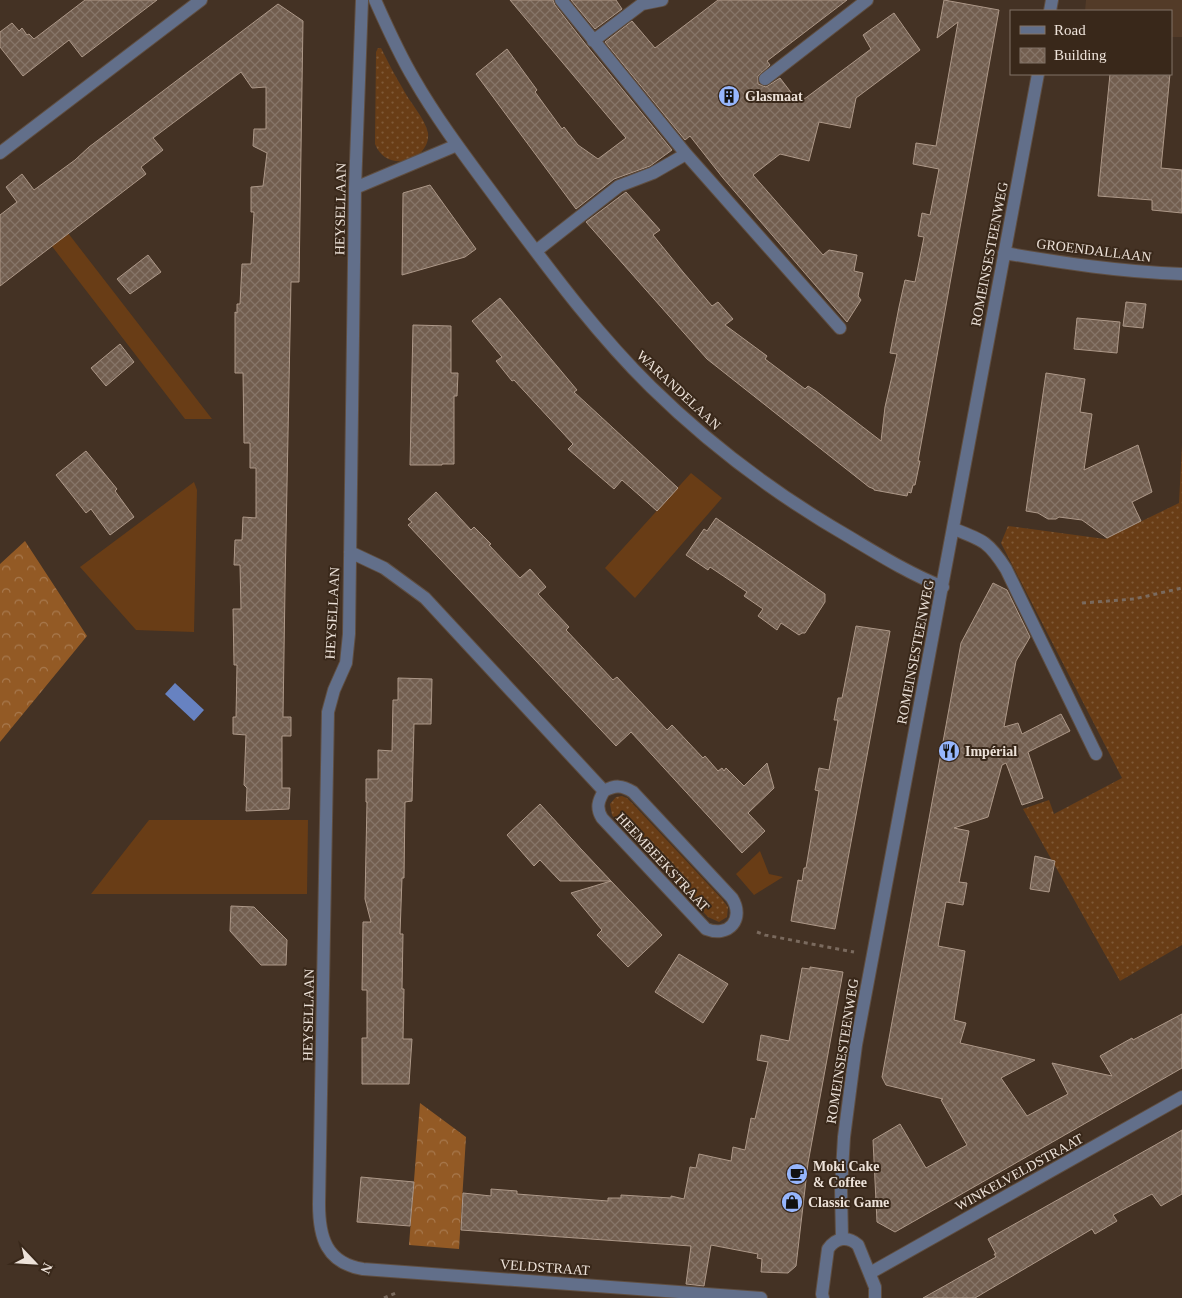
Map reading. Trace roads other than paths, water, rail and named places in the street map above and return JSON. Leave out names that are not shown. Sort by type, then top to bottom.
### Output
[{"type":"street","points":[[0,153],[201,0]]},
{"type":"street","name":"HEYSELLAAN","points":[[331,1252],[324,1241],[319,1224],[328,712],[334,690],[342,676],[347,657],[355,188],[362,0]]},
{"type":"street","name":"WARANDELAAN","points":[[376,0],[404,61],[427,101],[457,145],[536,251],[601,333],[638,374],[736,462],[818,519],[904,569],[943,587]]},
{"type":"street","points":[[561,0],[686,154],[840,328]]},
{"type":"street","points":[[594,41],[642,4],[662,0]]},
{"type":"street","points":[[765,79],[867,0]]},
{"type":"street","name":"ROMEINSESTEENWEG","points":[[842,1239],[841,1188],[844,1137],[849,1092],[872,955],[954,529],[1038,75]]},
{"type":"street","points":[[355,188],[457,145]]},
{"type":"street","points":[[536,251],[619,186],[653,173],[686,154]]},
{"type":"street","name":"GROENDALLAAN","points":[[1004,253],[1078,265],[1182,274]]},
{"type":"street","points":[[954,529],[983,541],[995,552],[1006,569],[1096,754]]},
{"type":"street","points":[[350,552],[384,568],[425,598],[604,791]]},
{"type":"street","name":"HEEMBEEKSTRAAT","points":[[613,786],[620,786],[632,792],[732,898],[738,911],[734,923],[730,927],[718,932],[706,928],[602,818],[598,807],[599,800],[604,791],[613,786]]},
{"type":"street","name":"WINKELVELDSTRAAT","points":[[870,1273],[1182,1097]]},
{"type":"street","points":[[822,1298],[828,1249],[832,1244],[842,1239],[854,1241],[858,1245],[875,1287],[875,1298]]},
{"type":"street","name":"VELDSTRAAT","points":[[331,1252],[340,1261],[352,1267],[363,1269],[761,1298]]},
{"type":"water","points":[[175,683],[204,710],[194,721],[165,694]]},
{"type":"place","name":"Glasmaat","points":[[729,96]]},
{"type":"place","name":"Impérial","points":[[949,751]]},
{"type":"place","name":"Moki Cake & Coffee","points":[[797,1174]]},
{"type":"place","name":"Classic Game","points":[[792,1202]]}]
